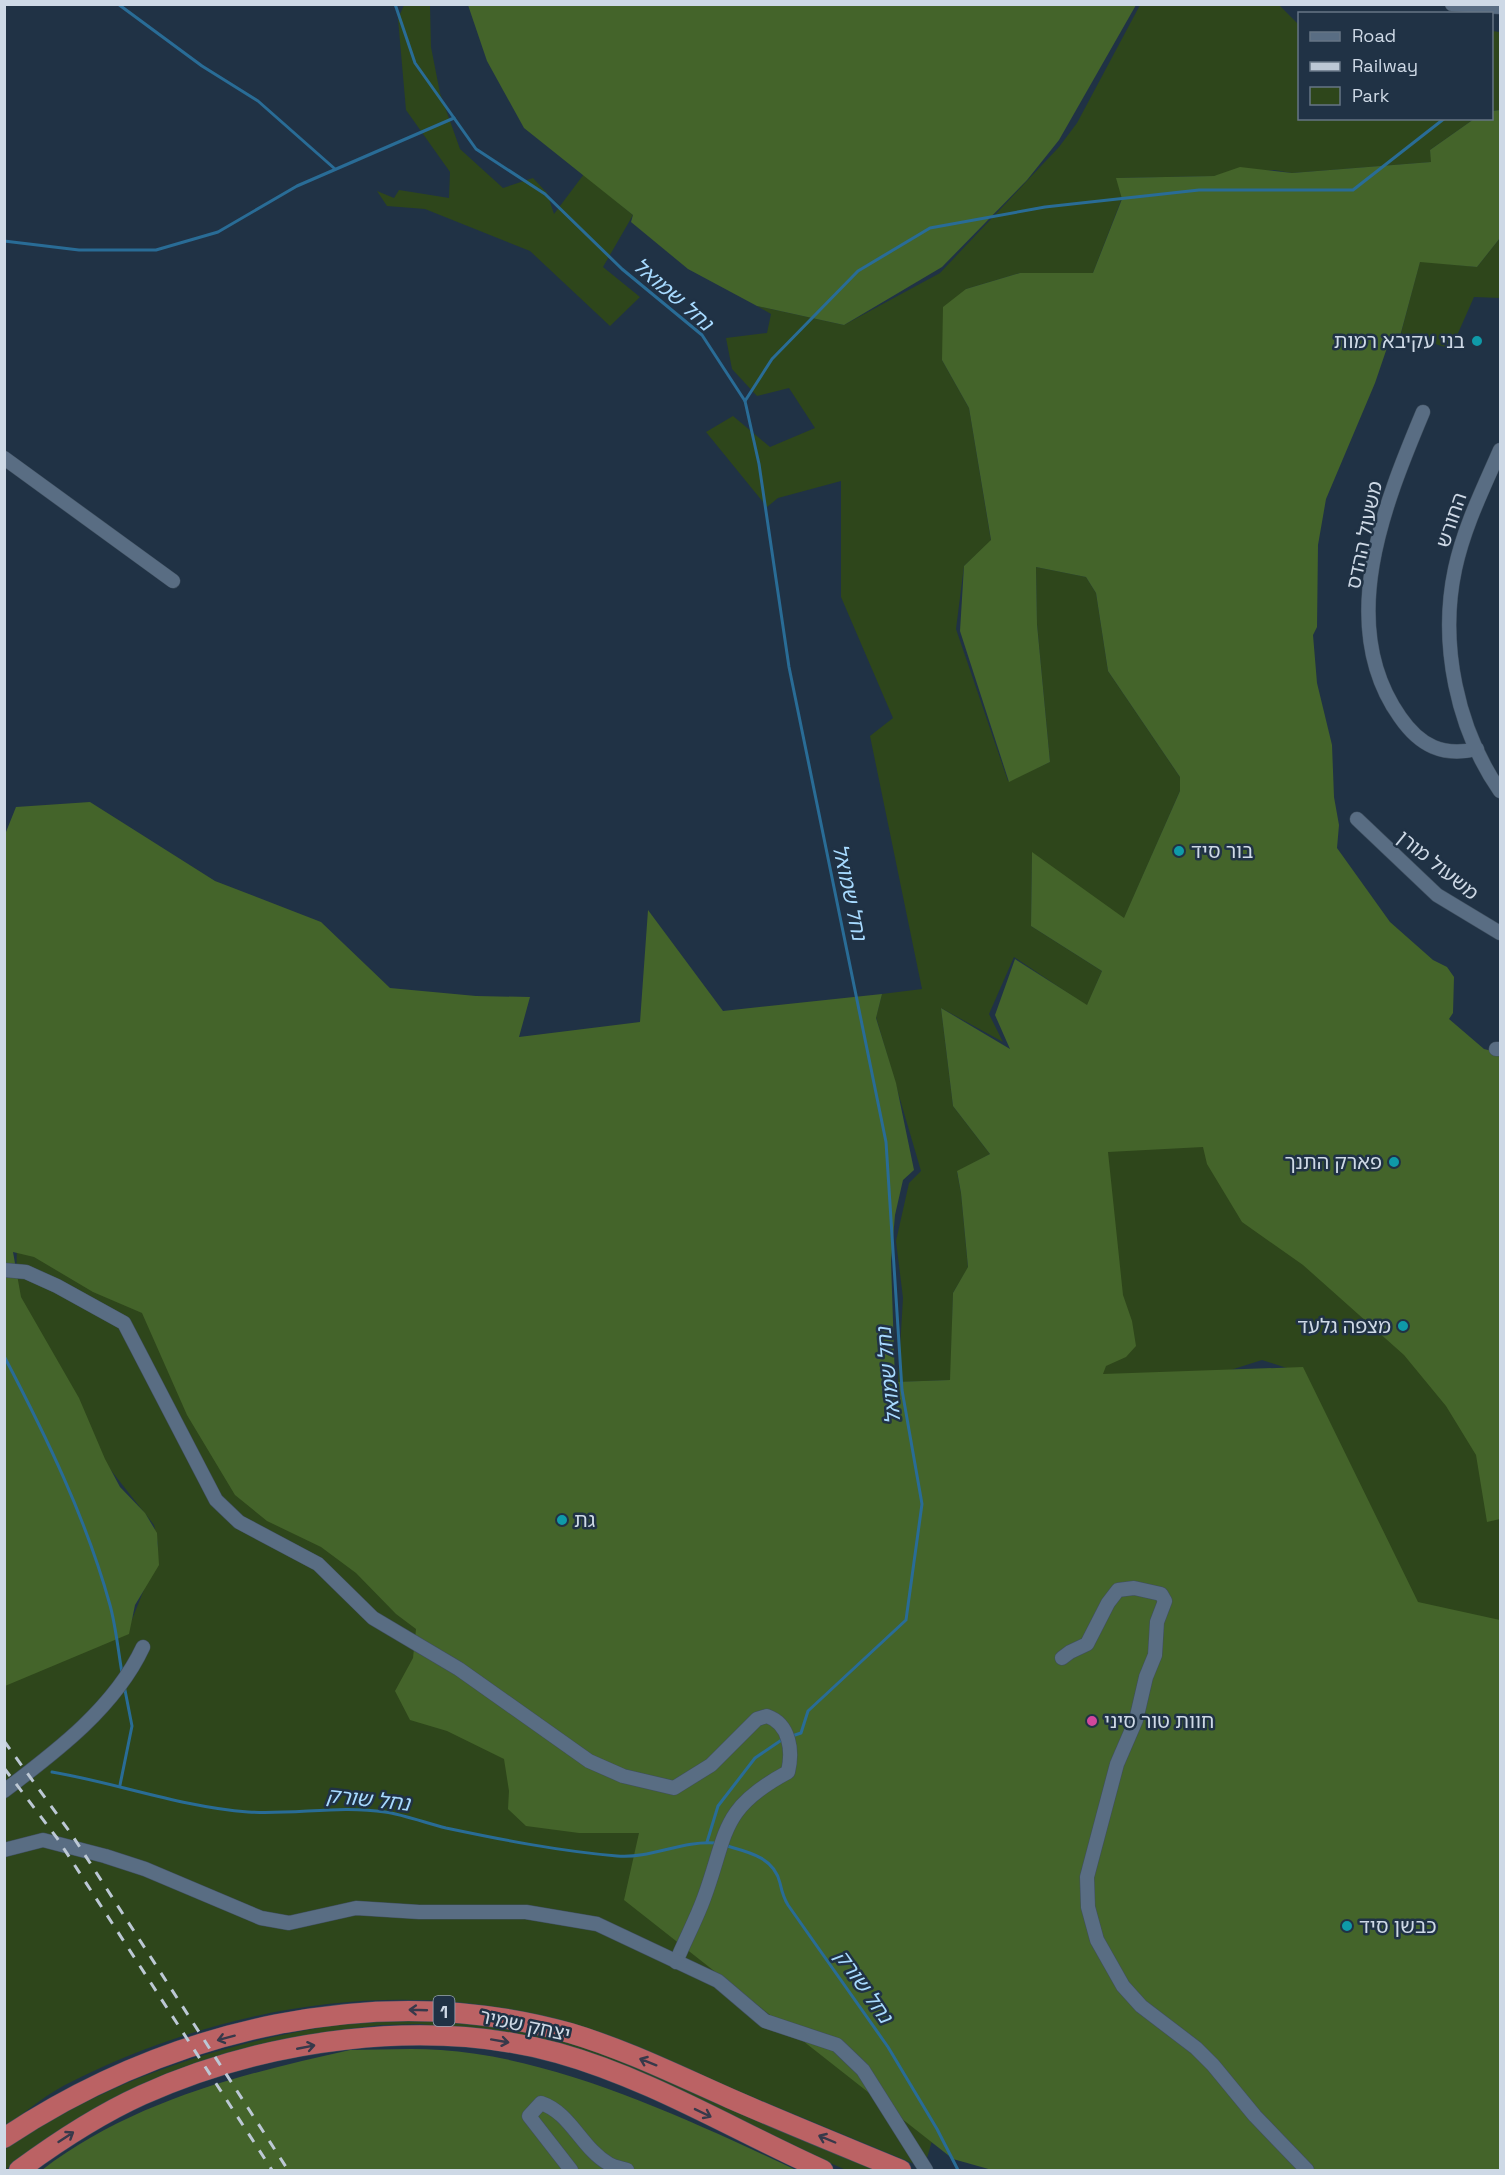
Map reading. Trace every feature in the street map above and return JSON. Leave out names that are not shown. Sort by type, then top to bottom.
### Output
[{"type":"highway","name":"יצחק שמיר","points":[[4,2138],[54,2106],[110,2078],[189,2048],[304,2019],[358,2012],[407,2010],[459,2012],[570,2034],[664,2069],[901,2170]]},
{"type":"highway","name":"יצחק שמיר","points":[[18,2170],[100,2116],[178,2080],[262,2056],[312,2045],[370,2037],[417,2034],[500,2040],[587,2062],[654,2089],[823,2170]]},
{"type":"street","points":[[1452,4],[1500,7]]},
{"type":"street","name":"משעול ההדס","points":[[1423,412],[1389,497],[1373,563],[1369,592],[1371,646],[1381,685],[1394,709],[1418,740],[1444,752],[1477,749]]},
{"type":"street","name":"החורש","points":[[1497,787],[1477,749],[1460,701],[1449,632],[1451,593],[1472,513],[1499,456]]},
{"type":"street","points":[[4,458],[173,581]]},
{"type":"street","name":"משעול מורן","points":[[1357,819],[1437,895],[1500,933]]},
{"type":"street","points":[[4,1270],[26,1272],[57,1286],[124,1323],[216,1500],[239,1522],[318,1564],[373,1617],[459,1669],[589,1761],[623,1776],[674,1788],[711,1765],[757,1719],[766,1716],[782,1727],[791,1744],[788,1772],[750,1798],[727,1825],[704,1898],[675,1962]]},
{"type":"street","points":[[1062,1658],[1087,1644],[1108,1603],[1118,1590],[1134,1588],[1161,1594],[1165,1601],[1157,1622],[1158,1646],[1146,1677],[1136,1720],[1117,1764],[1088,1877],[1088,1907],[1097,1940],[1123,1986],[1141,2006],[1196,2048],[1213,2065],[1306,2170]]},
{"type":"street","points":[[4,1791],[61,1748],[130,1675],[143,1647]]},
{"type":"street","points":[[4,1850],[43,1840],[145,1869],[261,1918],[289,1923],[356,1908],[419,1912],[483,1911],[552,1914],[597,1924],[717,1981],[765,2022],[837,2045],[862,2070],[926,2170]]},
{"type":"street","points":[[571,2170],[529,2116],[541,2103],[556,2109],[608,2163],[627,2170]]},
{"type":"green space","points":[[468,4],[1136,5],[1059,140],[1027,180],[942,267],[844,325],[757,306],[688,269],[631,222],[633,215],[524,128],[487,61]]},
{"type":"green space","points":[[404,5],[430,5],[431,47],[440,93],[460,149],[503,188],[533,178],[547,193],[554,214],[584,174],[633,215],[603,267],[640,297],[610,326],[530,251],[425,209],[387,206],[377,191],[394,198],[399,190],[449,198],[450,172],[406,110],[398,19]]},
{"type":"green space","points":[[1140,5],[1279,5],[1298,24],[1298,120],[1473,120],[1430,150],[1432,162],[1292,173],[1274,170],[1214,176],[1117,178],[1122,198],[1093,273],[1020,273],[966,289],[942,360],[969,408],[991,541],[964,566],[956,629],[1008,781],[1050,762],[1037,624],[1036,567],[1086,577],[1096,593],[1108,671],[1180,777],[1180,791],[1124,919],[1032,853],[1031,926],[1102,971],[1087,1006],[1014,957],[989,1014],[1003,1042],[941,1008],[953,1106],[990,1154],[957,1172],[968,1268],[953,1293],[951,1380],[898,1382],[903,1298],[896,1241],[909,1183],[921,1171],[876,1017],[882,994],[922,989],[870,736],[893,718],[841,597],[841,481],[778,498],[767,507],[706,432],[733,416],[770,447],[815,428],[789,388],[757,396],[732,369],[726,338],[767,333],[771,314],[757,306],[844,325],[940,273],[1059,147],[1077,123]]},
{"type":"green space","points":[[1493,31],[1500,32],[1500,110],[1493,111]]},
{"type":"green space","points":[[1500,110],[1500,238],[1477,267],[1420,262],[1399,340],[1390,339],[1375,383],[1326,499],[1318,545],[1317,627],[1313,635],[1317,683],[1332,745],[1334,797],[1339,825],[1337,848],[1390,922],[1433,960],[1447,967],[1454,977],[1453,1013],[1449,1019],[1484,1049],[1500,1053],[1500,1519],[1487,1522],[1476,1455],[1446,1406],[1404,1355],[1303,1265],[1242,1222],[1207,1164],[1203,1147],[1108,1152],[1123,1295],[1132,1321],[1136,1346],[1126,1357],[1106,1366],[1103,1374],[1303,1367],[1418,1602],[1500,1620],[1500,2170],[992,2170],[953,2159],[624,1900],[639,1833],[579,1833],[526,1826],[508,1809],[509,1791],[504,1759],[447,1731],[410,1720],[395,1691],[413,1658],[416,1629],[396,1614],[356,1573],[321,1547],[267,1521],[235,1495],[187,1415],[142,1313],[93,1292],[34,1257],[13,1252],[21,1297],[79,1398],[105,1459],[120,1487],[145,1513],[157,1533],[159,1565],[135,1605],[129,1634],[5,1686],[4,837],[16,807],[90,802],[215,881],[321,922],[390,988],[476,996],[530,997],[519,1037],[640,1022],[648,910],[723,1011],[882,994],[876,1018],[896,1083],[914,1170],[903,1180],[895,1215],[891,1261],[895,1382],[950,1380],[953,1293],[968,1267],[957,1171],[990,1154],[953,1106],[941,1008],[1010,1049],[995,1015],[1015,959],[1087,1005],[1102,971],[1031,926],[1032,852],[1124,918],[1180,791],[1180,777],[1108,671],[1096,593],[1086,577],[1036,567],[1037,624],[1050,762],[1009,782],[960,631],[964,566],[991,540],[969,408],[942,360],[943,307],[966,289],[1020,273],[1093,273],[1122,199],[1116,178],[1214,176],[1240,167],[1292,173],[1431,162],[1430,150],[1473,120],[1493,120],[1493,111]]},
{"type":"green space","points":[[1500,238],[1500,298],[1474,297],[1451,349],[1401,333],[1420,261],[1477,267]]},
{"type":"green space","points":[[1182,1120],[1500,1405],[1500,1626],[1413,1608],[1302,1373],[1262,1360],[1155,1394],[1081,1392],[1089,1161],[1129,1135]]},
{"type":"green space","points":[[17,1244],[157,1308],[321,1530],[654,1827],[935,2131],[924,2168],[592,2031],[555,2020],[493,2007],[430,2000],[367,2001],[304,2007],[242,2019],[181,2036],[65,2085],[5,2127],[5,1677],[129,1627],[157,1557],[158,1544],[154,1525],[106,1464],[77,1396],[16,1293]]},
{"type":"green space","points":[[366,2020],[470,2021],[579,2044],[633,2064],[875,2170],[846,2170],[562,2044],[494,2031],[420,2024],[381,2025],[340,2030],[257,2046],[73,2122],[40,2143],[5,2170],[4,2150],[89,2101],[133,2081],[223,2050],[270,2038]]},
{"type":"green space","points":[[350,2050],[441,2050],[486,2055],[531,2065],[623,2094],[712,2131],[796,2170],[42,2170],[76,2146],[150,2108],[268,2069]]},
{"type":"waterway","points":[[118,4],[202,66],[258,101],[335,169]]},
{"type":"waterway","name":"נחל שמואל","points":[[395,4],[415,63],[476,149],[545,194],[622,269],[702,335],[745,401],[759,464],[789,667],[886,1142],[902,1390],[922,1504],[906,1620],[808,1711],[801,1733],[792,1736]]},
{"type":"waterway","points":[[4,241],[79,250],[156,250],[218,232],[297,186],[454,118]]},
{"type":"waterway","points":[[745,401],[772,359],[858,271],[930,228],[1045,207],[1199,190],[1353,190],[1442,120]]},
{"type":"waterway","points":[[4,1356],[50,1447],[89,1541],[112,1613],[122,1673]]},
{"type":"waterway","points":[[120,1785],[132,1726],[124,1685]]},
{"type":"waterway","name":"נחל שמואל","points":[[707,1842],[718,1806],[755,1758],[783,1739]]},
{"type":"waterway","name":"נחל שורק","points":[[52,1772],[223,1809],[265,1813],[351,1809],[385,1812],[489,1837],[595,1854],[642,1855],[691,1844],[716,1843]]},
{"type":"waterway","name":"נחל שורק","points":[[727,1846],[759,1857],[766,1861],[777,1874],[788,1905],[888,2047],[937,2129],[958,2170]]},
{"type":"railway","points":[[4,1741],[72,1835],[288,2170]]},
{"type":"railway","points":[[4,1768],[57,1838],[272,2170]]},
{"type":"place","name":"בני עקיבא רמות","points":[[1477,341]]},
{"type":"place","name":"בור סיד","points":[[1179,851]]},
{"type":"place","name":"פארק התנך","points":[[1394,1162]]},
{"type":"place","name":"מצפה גלעד","points":[[1403,1326]]},
{"type":"place","name":"גת","points":[[562,1520]]},
{"type":"place","name":"חוות טור סיני","points":[[1092,1721]]},
{"type":"place","name":"כבשן סיד","points":[[1347,1926]]}]
